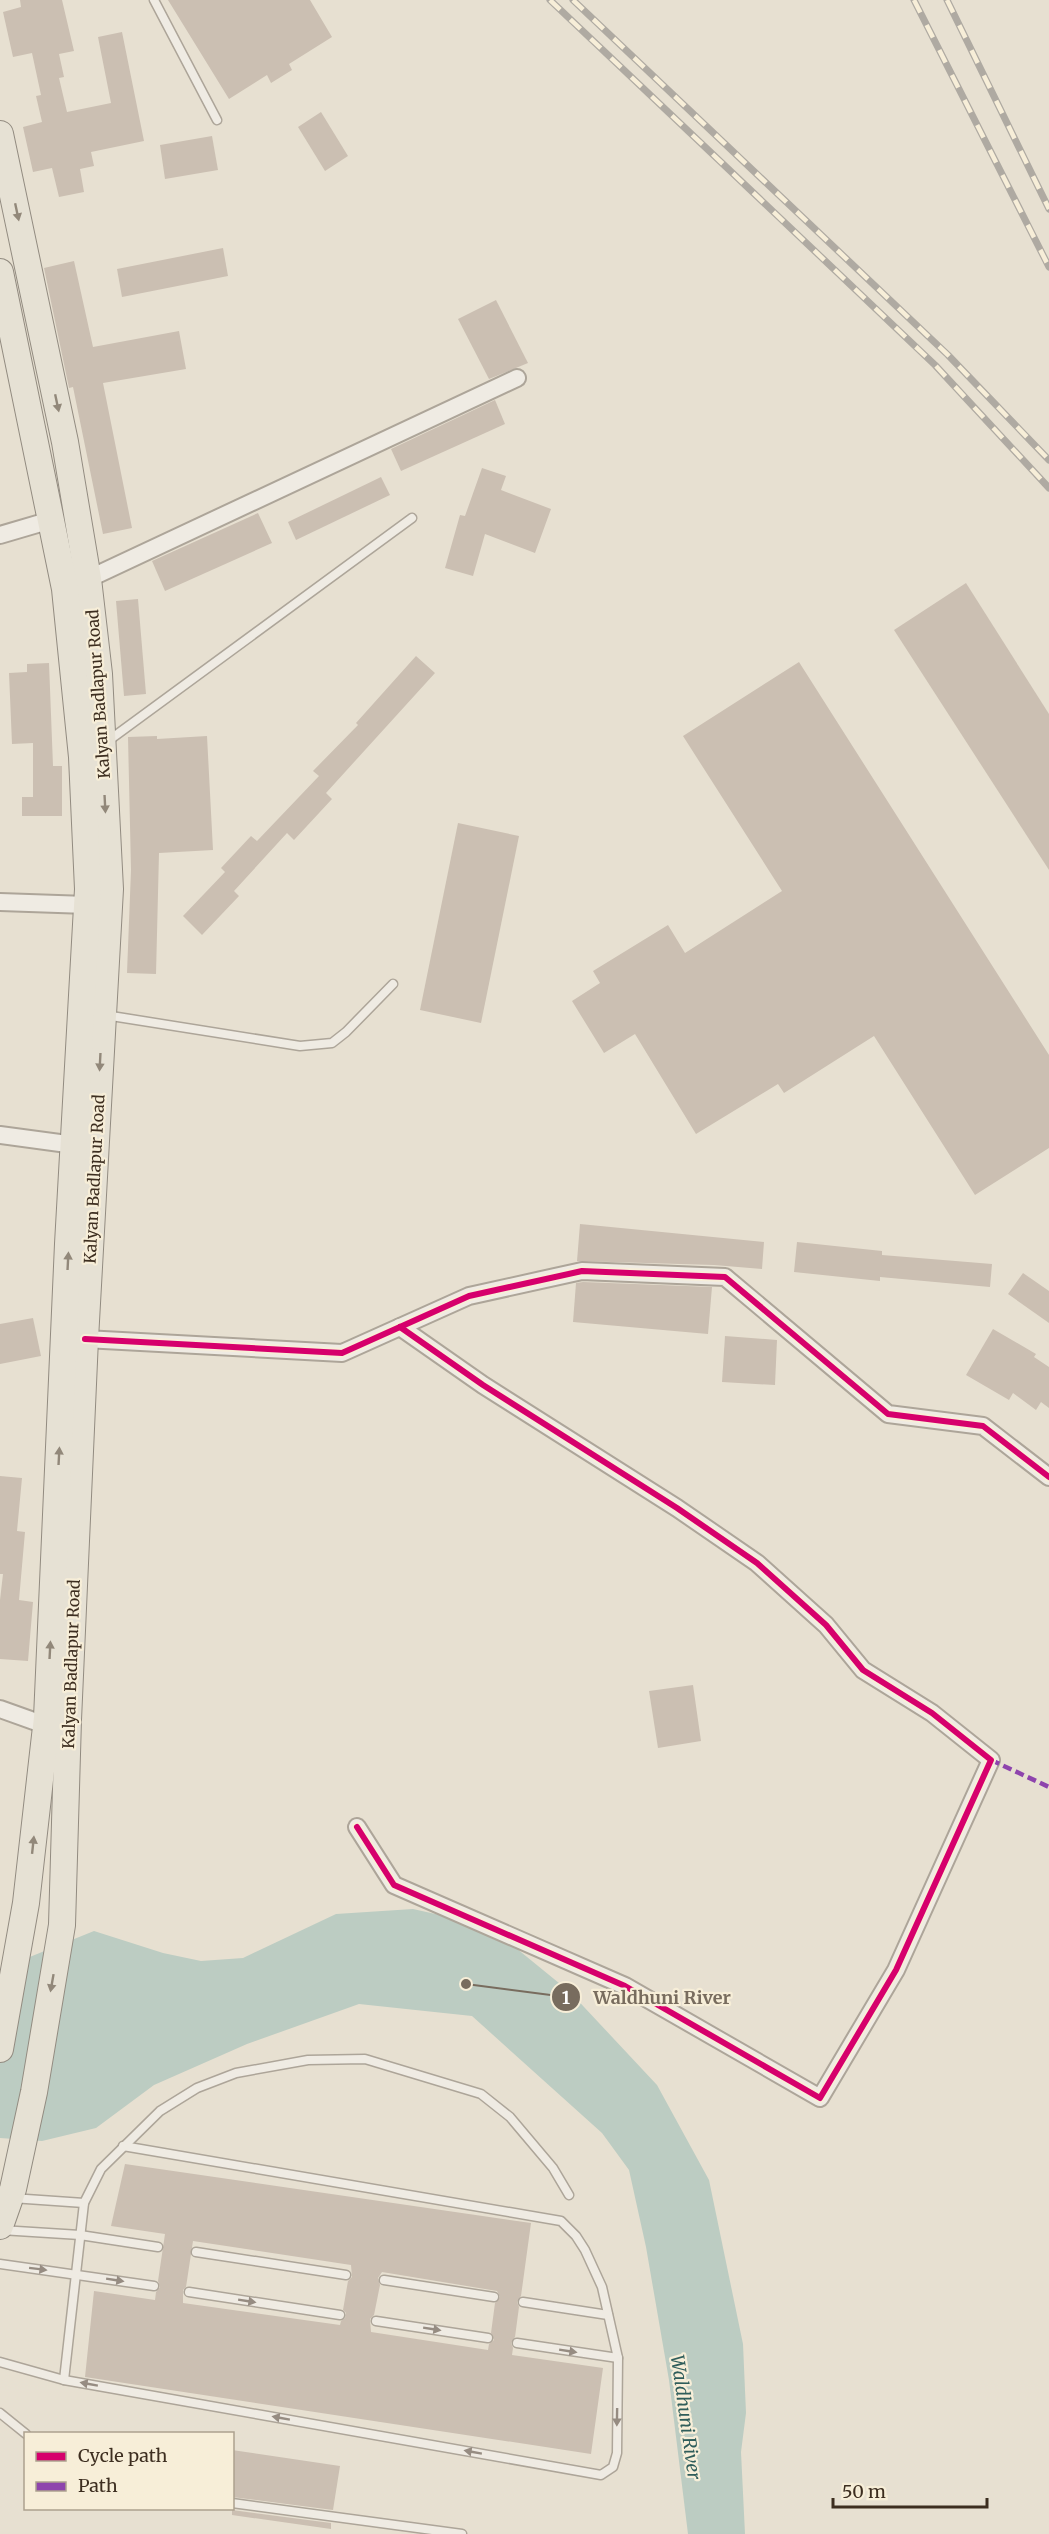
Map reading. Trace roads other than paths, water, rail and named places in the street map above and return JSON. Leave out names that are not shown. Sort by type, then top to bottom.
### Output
[{"type":"main road","name":"Kalyan Badlapur Road","points":[[0,134],[65,442],[88,579],[99,674],[110,889],[92,1013],[57,1729],[62,1925],[34,2092],[0,2228]]},
{"type":"main road","name":"Kalyan Badlapur Road","points":[[0,272],[65,589],[82,757],[92,1013]]},
{"type":"main road","name":"Kalyan Badlapur Road","points":[[0,2049],[57,1729],[85,1339],[85,1147]]},
{"type":"street","points":[[88,579],[517,378]]},
{"type":"street","points":[[0,535],[51,520]]},
{"type":"street","points":[[0,902],[87,905]]},
{"type":"street","points":[[0,1135],[85,1147]]},
{"type":"street","points":[[85,1339],[342,1353],[469,1296],[582,1271],[725,1277],[888,1414],[983,1426],[1049,1477]]},
{"type":"street","points":[[357,1827],[394,1885],[625,1986],[819,2098],[896,1970],[991,1760],[932,1713],[863,1670],[826,1625],[757,1563],[400,1327]]},
{"type":"street","points":[[0,1709],[57,1729]]},
{"type":"lane","points":[[154,0],[217,120]]},
{"type":"lane","points":[[102,745],[412,518]]},
{"type":"lane","points":[[92,1013],[300,1046],[332,1043],[346,1032],[393,984]]},
{"type":"lane","points":[[64,2380],[84,2203],[101,2169],[160,2111],[197,2088],[236,2073],[308,2060],[365,2059],[481,2094],[510,2117],[553,2168],[569,2194]]},
{"type":"lane","points":[[0,2362],[64,2380],[602,2475],[613,2467],[617,2453],[618,2358],[602,2287],[585,2250],[576,2236],[561,2222],[123,2146]]},
{"type":"lane","points":[[8,2195],[84,2203]]},
{"type":"lane","points":[[0,2228],[80,2235],[158,2247]]},
{"type":"lane","points":[[195,2252],[346,2275]]},
{"type":"lane","points":[[0,2264],[154,2286]]},
{"type":"lane","points":[[384,2280],[494,2297]]},
{"type":"lane","points":[[189,2292],[340,2315]]},
{"type":"lane","points":[[523,2302],[608,2315]]},
{"type":"lane","points":[[376,2321],[488,2338]]},
{"type":"lane","points":[[518,2343],[618,2358]]},
{"type":"lane","points":[[0,2413],[25,2432]]},
{"type":"lane","points":[[234,2503],[462,2534]]},
{"type":"water","points":[[413,1909],[489,1926],[570,1992],[657,2085],[709,2180],[743,2344],[746,2413],[741,2452],[745,2534],[688,2534],[669,2380],[646,2247],[629,2170],[602,2133],[472,2016],[359,2004],[247,2044],[154,2085],[96,2128],[42,2141],[0,2138],[0,1969],[94,1931],[163,1953],[201,1961],[243,1958],[336,1914]]},
{"type":"railway","points":[[550,0],[935,365],[1049,488]]},
{"type":"railway","points":[[573,0],[948,355],[1049,460]]},
{"type":"railway","points":[[914,0],[1049,267]]},
{"type":"railway","points":[[947,0],[1049,209]]},
{"type":"place","name":"Waldhuni River","points":[[466,1984]]}]
